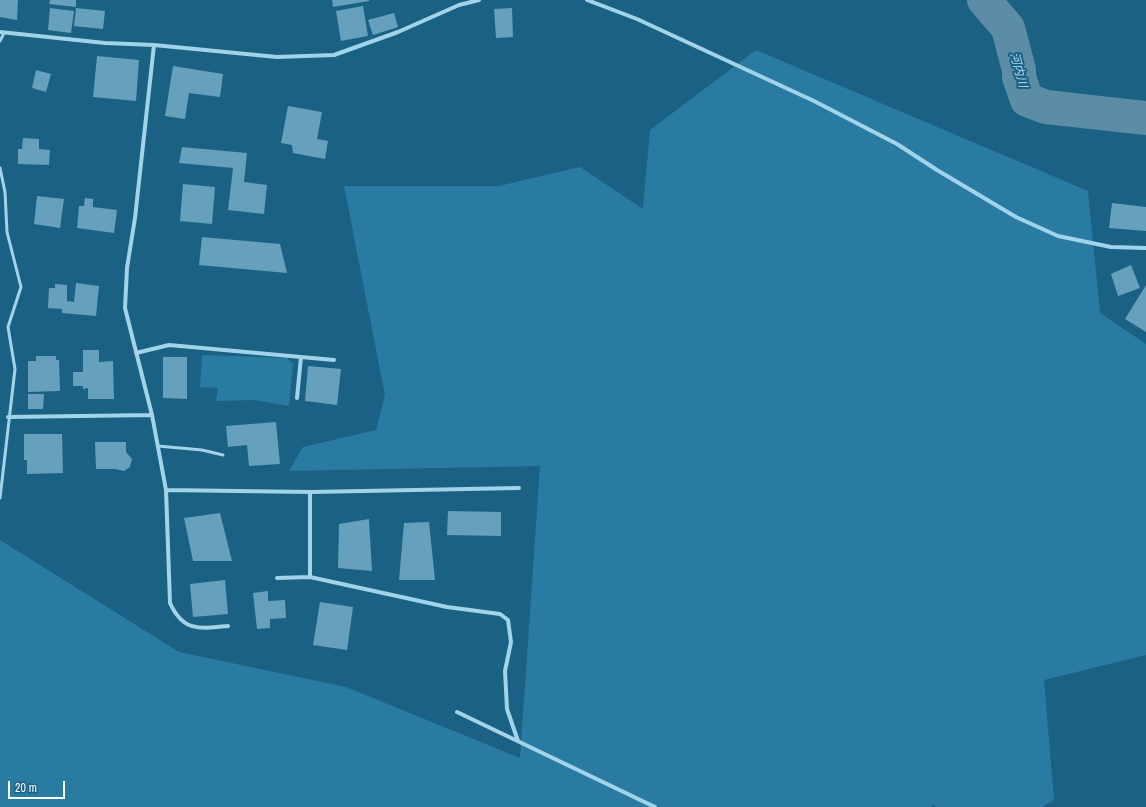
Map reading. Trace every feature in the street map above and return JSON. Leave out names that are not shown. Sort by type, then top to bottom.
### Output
[{"type":"street","points":[[2,32],[105,43],[154,45],[277,56],[334,55],[398,32],[459,5],[479,0]]},
{"type":"street","points":[[587,0],[637,20],[821,105],[897,144],[1016,217],[1058,236],[1111,247],[1146,248]]},
{"type":"street","points":[[154,45],[127,274],[125,308],[152,415],[166,490],[170,603],[176,616],[193,627],[202,629],[228,626]]},
{"type":"street","points":[[136,354],[169,345],[334,360]]},
{"type":"street","points":[[297,398],[301,356]]},
{"type":"street","points":[[8,417],[152,415]]},
{"type":"street","points":[[166,490],[310,492],[519,488]]},
{"type":"street","points":[[310,492],[310,577]]},
{"type":"street","points":[[278,578],[310,577],[447,607],[500,614],[508,620],[511,642],[505,671],[507,709],[518,741]]},
{"type":"street","points":[[457,712],[654,807]]},
{"type":"lane","points":[[0,41],[2,32]]},
{"type":"lane","points":[[0,168],[5,192],[7,232],[21,287],[8,327],[15,369],[8,417],[0,498]]},
{"type":"lane","points":[[158,446],[202,450],[223,456]]},
{"type":"shaded area","points":[[756,50],[1088,191],[1100,313],[1146,344],[1146,655],[1044,680],[1054,800],[1042,807],[937,807],[933,804],[931,807],[0,807],[0,540],[179,652],[346,687],[520,758],[540,466],[289,471],[303,447],[376,430],[385,395],[344,186],[499,186],[580,167],[643,209],[650,130]]},
{"type":"shaded area","points":[[202,355],[287,358],[293,364],[289,406],[254,400],[216,401],[218,388],[200,387]]},
{"type":"building","points":[[0,0],[18,0],[17,20],[0,17]]},
{"type":"building","points":[[50,0],[76,0],[76,7],[49,4]]},
{"type":"building","points":[[332,0],[369,0],[369,1],[333,7]]},
{"type":"building","points":[[363,6],[368,36],[341,41],[336,11]]},
{"type":"building","points":[[50,8],[74,11],[71,33],[48,30]]},
{"type":"building","points":[[76,8],[105,11],[103,29],[74,26]]},
{"type":"building","points":[[512,8],[513,37],[496,38],[494,9]]},
{"type":"building","points":[[394,13],[398,27],[373,35],[368,20]]},
{"type":"building","points":[[97,56],[139,60],[136,101],[93,97]]},
{"type":"building","points":[[173,66],[223,74],[220,97],[189,93],[185,119],[165,116]]},
{"type":"building","points":[[36,70],[51,74],[46,92],[32,88]]},
{"type":"building","points":[[288,106],[322,112],[317,139],[328,141],[325,159],[293,153],[292,145],[281,143]]},
{"type":"building","points":[[23,138],[39,139],[39,149],[50,150],[49,165],[18,164],[18,149],[22,149]]},
{"type":"building","points":[[182,147],[247,153],[244,182],[267,185],[264,214],[228,210],[233,168],[179,163]]},
{"type":"building","points":[[183,184],[215,187],[212,224],[180,221]]},
{"type":"building","points":[[37,196],[64,199],[60,228],[34,224]]},
{"type":"building","points":[[85,198],[93,199],[93,207],[117,210],[114,233],[77,228],[79,206],[84,206]]},
{"type":"building","points":[[1112,203],[1146,207],[1146,231],[1109,228]]},
{"type":"building","points":[[202,237],[280,244],[287,273],[199,265]]},
{"type":"building","points":[[1131,265],[1140,288],[1118,296],[1111,274]]},
{"type":"building","points":[[76,283],[99,286],[96,316],[62,313],[62,309],[48,308],[49,288],[55,288],[55,284],[67,285],[67,301],[74,302]]},
{"type":"building","points":[[1146,285],[1146,332],[1125,319]]},
{"type":"building","points":[[83,350],[99,350],[99,362],[113,361],[114,399],[88,399],[88,388],[83,389],[83,386],[73,386],[73,372],[83,372]]},
{"type":"building","points":[[36,356],[56,356],[56,360],[59,360],[60,391],[28,392],[28,361],[36,361]]},
{"type":"building","points":[[163,357],[187,357],[187,399],[163,398]]},
{"type":"building","points":[[308,366],[341,369],[337,405],[305,401]]},
{"type":"building","points":[[28,394],[44,394],[43,409],[28,409]]},
{"type":"building","points":[[276,422],[280,464],[249,466],[247,445],[228,447],[226,426]]},
{"type":"building","points":[[24,434],[62,434],[63,473],[27,474],[27,460],[24,460]]},
{"type":"building","points":[[95,442],[126,442],[126,452],[132,459],[130,467],[124,471],[115,469],[96,469]]},
{"type":"building","points":[[448,511],[501,512],[501,536],[447,535]]},
{"type":"building","points":[[220,513],[232,561],[193,561],[184,518]]},
{"type":"building","points":[[369,519],[372,571],[338,568],[339,524]]},
{"type":"building","points":[[429,522],[435,580],[399,580],[404,523]]},
{"type":"building","points":[[225,580],[228,614],[193,617],[190,584]]},
{"type":"building","points":[[268,591],[268,601],[285,600],[286,618],[270,619],[270,628],[257,629],[253,593]]},
{"type":"building","points":[[320,602],[353,607],[347,650],[313,645]]},
{"type":"waterway","name":"河内川","points":[[984,0],[1008,28],[1019,70],[1019,77],[1027,100],[1046,107],[1146,118]]}]
